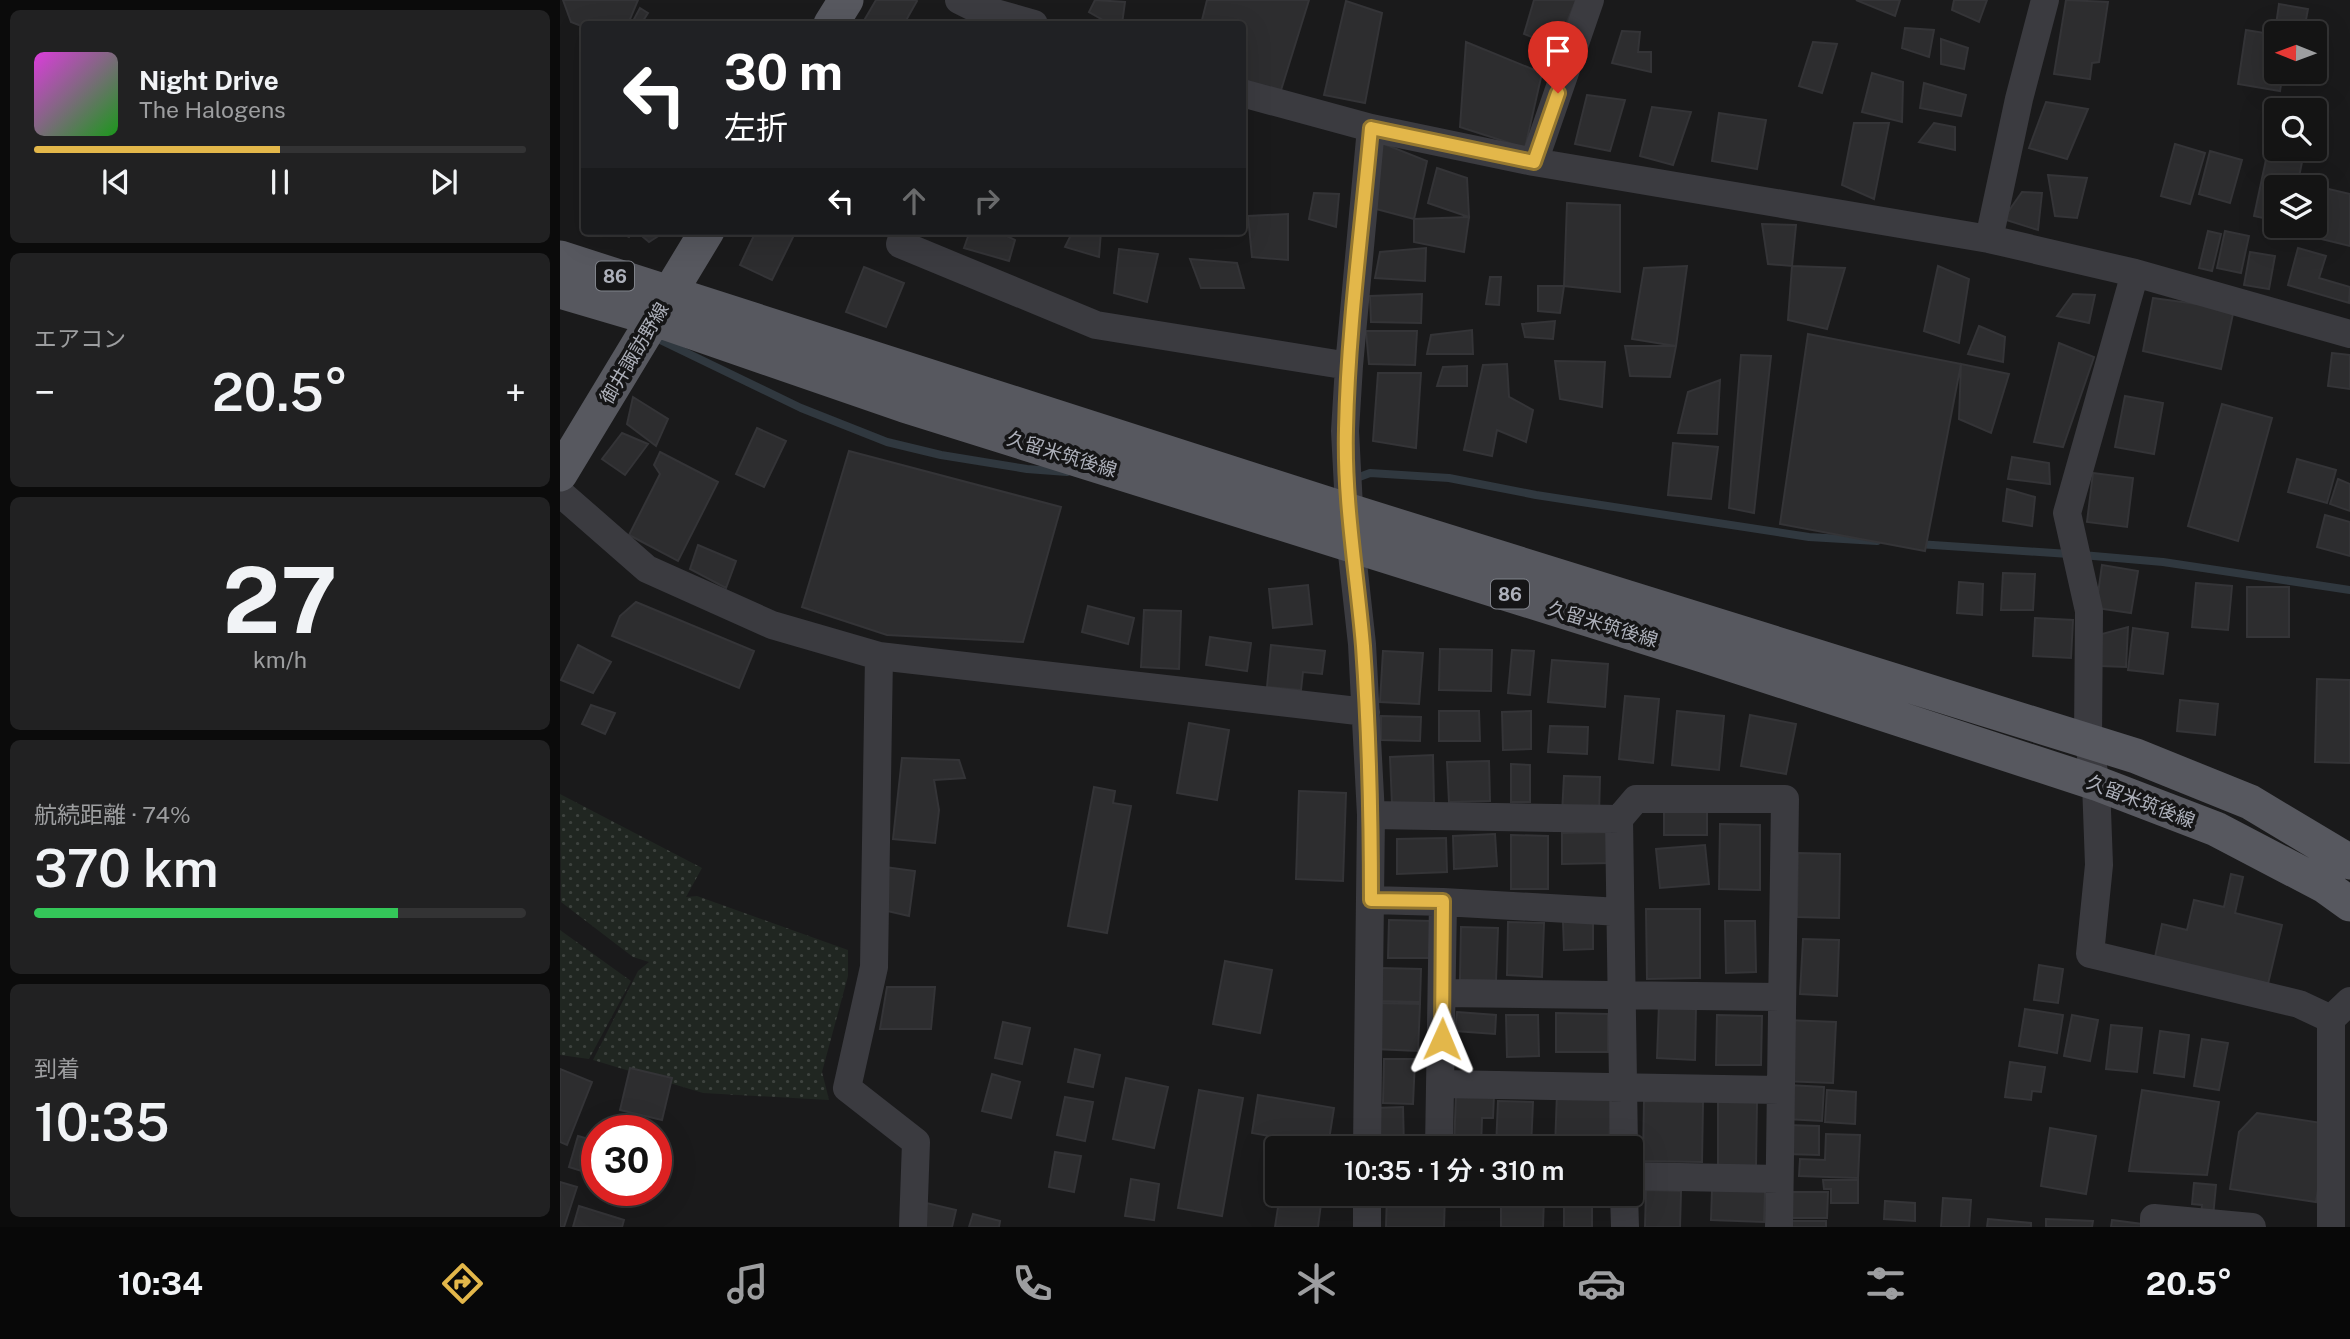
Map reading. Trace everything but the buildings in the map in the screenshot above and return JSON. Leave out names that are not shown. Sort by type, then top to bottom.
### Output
[{"type":"main road","points":[[833,21],[846,0]]},
{"type":"main road","name":"御井諏訪野線","points":[[560,474],[705,235]]},
{"type":"main road","name":"久留米筑後線","points":[[560,258],[662,306],[904,405],[1350,528],[2136,756],[2250,802],[2350,862]]},
{"type":"main road","name":"久留米筑後線","points":[[560,291],[662,306]]},
{"type":"main road","name":"久留米筑後線","points":[[1350,528],[1703,655],[2096,783],[2216,829],[2325,886],[2350,904]]},
{"type":"street","points":[[1534,162],[1590,0]]},
{"type":"street","points":[[1989,239],[2019,99],[2045,0]]},
{"type":"street","points":[[965,10],[1019,21]]},
{"type":"street","points":[[1246,94],[1371,128],[1534,162],[1989,239],[2135,273],[2350,334]]},
{"type":"street","points":[[1367,1136],[1371,815],[1362,644],[1350,528],[1345,431],[1371,128]]},
{"type":"street","points":[[903,235],[900,244],[1096,325],[1349,366]]},
{"type":"street","points":[[2135,273],[2067,513],[2089,611],[2088,740],[2096,783],[2099,865],[2090,954],[2299,1004],[2341,1010],[2331,1227]]},
{"type":"street","points":[[560,493],[647,569],[772,625],[879,656],[1366,712]]},
{"type":"street","points":[[879,656],[874,967],[847,1088],[916,1142],[913,1227]]},
{"type":"street","points":[[1624,1136],[1619,819],[1636,799],[1784,799],[1777,1179],[1779,1227]]},
{"type":"street","points":[[1371,815],[1619,819]]},
{"type":"street","points":[[1371,900],[1443,901],[1620,912]]},
{"type":"street","points":[[1439,1136],[1443,901]]},
{"type":"street","points":[[1443,993],[1782,997]]},
{"type":"street","points":[[1441,1084],[1779,1090]]},
{"type":"street","points":[[1643,1176],[1777,1179]]},
{"type":"street","points":[[1367,1206],[1367,1227]]},
{"type":"street","points":[[1624,1206],[1625,1227]]},
{"type":"street","points":[[2154,1227],[2154,1218],[2252,1227]]},
{"type":"shaded area","points":[[560,794],[702,868],[686,897],[697,896],[848,950],[848,976],[822,1072],[829,1100],[703,1093],[593,1060],[638,971],[649,962],[633,957],[561,902]]},
{"type":"shaded area","points":[[560,930],[631,981],[589,1059],[560,1055]]},
{"type":"waterway","points":[[654,337],[801,408],[887,442],[941,455],[1027,469],[1067,472]]},
{"type":"waterway","points":[[1354,479],[1370,473],[1449,478],[1536,495],[1809,537],[1877,541]]},
{"type":"waterway","points":[[1918,544],[2069,554]]},
{"type":"waterway","points":[[2082,555],[2163,562],[2350,590]]},
{"type":"route","points":[[1442,1039],[1443,901],[1371,900],[1371,815],[1366,712],[1351,545],[1345,431],[1371,128],[1534,162],[1558,93]]}]
